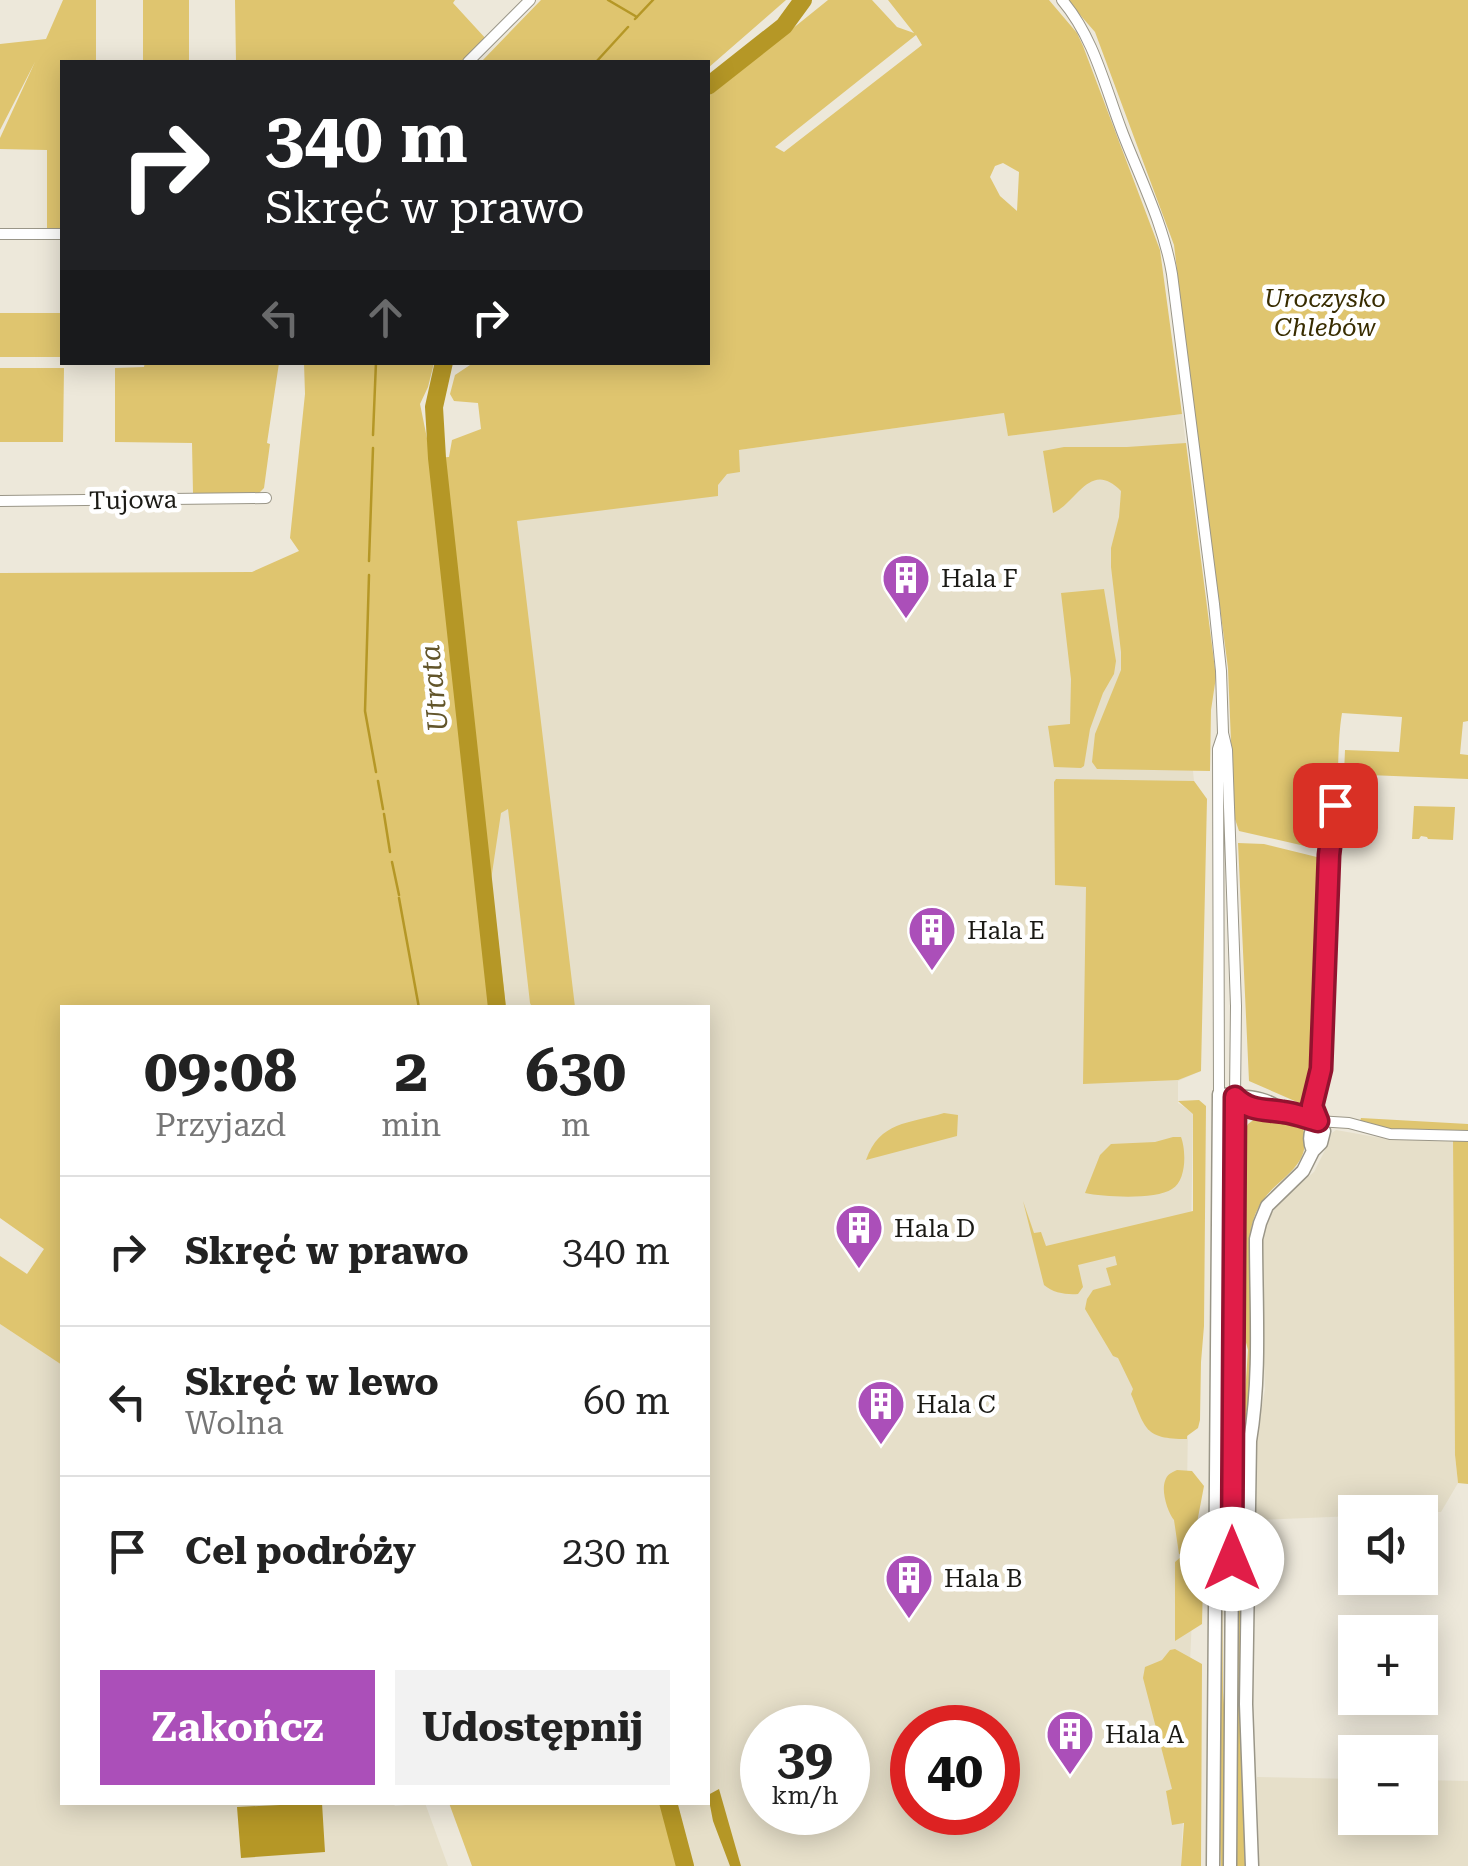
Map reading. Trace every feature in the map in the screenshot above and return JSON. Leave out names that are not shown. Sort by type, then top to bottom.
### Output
[{"type":"street","points":[[470,60],[530,0]]},
{"type":"street","points":[[1062,0],[1093,50],[1168,255],[1221,671],[1233,860],[1236,1006],[1230,1866]]},
{"type":"street","points":[[0,234],[60,234]]},
{"type":"street","name":"Tujowa","points":[[0,501],[266,498]]},
{"type":"street","points":[[1213,1866],[1218,749],[1223,733]]},
{"type":"street","points":[[1252,1866],[1246,1704],[1256,1239],[1267,1206],[1297,1178],[1321,1143],[1324,1131],[1312,1106],[1321,1069],[1329,855],[1338,799]]},
{"type":"street","points":[[1219,1094],[1247,1095],[1318,1121],[1390,1134],[1468,1136]]},
{"type":"shaded area","points":[[1004,413],[1009,436],[1182,414],[1215,668],[1193,771],[1194,781],[1207,799],[1193,876],[1201,1071],[1178,1081],[1178,1103],[1193,1113],[1186,1550],[1193,1595],[1181,1866],[693,1866],[678,1805],[710,1805],[710,1005],[506,1005],[480,790],[453,490]]},
{"type":"shaded area","points":[[1336,1130],[1387,1139],[1453,1138],[1458,1483],[1441,1512],[1438,1495],[1338,1495],[1338,1517],[1256,1520],[1257,1434],[1265,1389],[1263,1234],[1269,1216],[1314,1172],[1329,1135]]},
{"type":"shaded area","points":[[0,1324],[60,1364],[60,1805],[426,1805],[448,1866],[0,1866]]},
{"type":"shaded area","points":[[1257,1777],[1338,1779],[1338,1835],[1438,1835],[1438,1780],[1468,1781],[1468,1866],[1259,1866]]},
{"type":"shaded area","points":[[719,1789],[741,1866],[730,1866],[713,1821],[710,1794]]},
{"type":"shaded area","points":[[322,1805],[325,1852],[241,1858],[237,1807]]},
{"type":"green space","points":[[63,0],[96,0],[96,60],[60,60],[60,228],[47,228],[47,150],[0,149],[0,138],[35,62],[0,130],[0,44],[46,39]]},
{"type":"green space","points":[[143,0],[189,0],[189,60],[143,60]]},
{"type":"green space","points":[[235,0],[455,0],[453,3],[487,40],[468,60],[236,60]]},
{"type":"green space","points":[[541,0],[786,0],[710,66],[710,60],[483,60]]},
{"type":"green space","points":[[828,0],[872,0],[897,27],[914,33],[888,0],[1049,0],[1083,46],[1160,250],[1182,414],[1008,436],[1004,413],[739,450],[740,472],[727,474],[718,485],[718,496],[517,521],[575,1005],[530,1003],[508,809],[501,813],[491,880],[506,1005],[60,1005],[60,1364],[0,1324],[0,1256],[27,1274],[44,1249],[0,1218],[0,573],[252,572],[299,551],[290,538],[305,394],[304,365],[434,365],[420,404],[431,458],[449,457],[452,440],[481,429],[478,403],[454,401],[450,394],[455,375],[470,365],[710,365],[710,95]],"holes":[[[916,35],[922,45],[784,152],[775,147]],[[1003,163],[1019,172],[1017,211],[1000,196],[990,177],[995,166]]]},
{"type":"green space","name":"Uroczysko Chlebów","points":[[1067,0],[1468,0],[1468,721],[1463,722],[1460,754],[1468,755],[1468,779],[1344,774],[1345,750],[1399,752],[1402,717],[1342,713],[1334,814],[1324,845],[1305,846],[1239,831],[1234,816],[1228,668],[1174,245],[1095,32]]},
{"type":"green space","points":[[0,313],[60,313],[60,357],[0,357]]},
{"type":"green space","points":[[279,365],[264,488],[258,494],[193,493],[192,443],[115,442],[115,368]]},
{"type":"green space","points":[[0,368],[64,368],[63,442],[0,442]]},
{"type":"green space","points":[[1186,443],[1216,677],[1210,771],[1097,769],[1092,762],[1095,734],[1121,670],[1111,548],[1121,491],[1110,482],[1092,481],[1053,513],[1043,451]]},
{"type":"green space","points":[[1104,589],[1116,661],[1114,674],[1090,729],[1084,766],[1054,767],[1048,726],[1070,724],[1071,679],[1061,593]]},
{"type":"green space","points":[[1056,779],[1194,781],[1207,799],[1201,1071],[1178,1080],[1083,1084],[1086,887],[1055,885]]},
{"type":"green space","points":[[1414,806],[1455,807],[1453,840],[1421,836],[1412,839]]},
{"type":"green space","points":[[1238,843],[1264,844],[1325,859],[1312,1099],[1304,1105],[1249,1081]]},
{"type":"green space","points":[[1199,1100],[1206,1106],[1200,1420],[1187,1439],[1173,1439],[1148,1430],[1118,1358],[1113,1356],[1085,1309],[1093,1290],[1111,1285],[1106,1268],[1117,1265],[1115,1256],[1078,1265],[1083,1287],[1078,1294],[1048,1288],[1044,1285],[1023,1201],[1034,1233],[1041,1232],[1046,1246],[1193,1211],[1193,1114],[1178,1101]]},
{"type":"green space","points":[[944,1113],[958,1115],[957,1136],[866,1160],[887,1131]]},
{"type":"green space","points":[[1260,1115],[1298,1125],[1303,1128],[1305,1141],[1304,1152],[1294,1169],[1260,1205],[1250,1238],[1251,1388],[1244,1427],[1241,1696],[1247,1866],[1237,1866],[1238,1425],[1243,1424],[1248,1350],[1244,1335],[1245,1130]]},
{"type":"green space","points":[[1361,1118],[1468,1124],[1468,1133],[1397,1132],[1371,1126]]},
{"type":"green space","points":[[1181,1137],[1184,1157],[1183,1172],[1172,1189],[1142,1196],[1085,1193],[1100,1155],[1111,1144]]},
{"type":"green space","points":[[1453,1138],[1468,1139],[1468,1484],[1458,1483],[1455,1455]]},
{"type":"green space","points":[[1223,1142],[1227,1142],[1229,1249],[1228,1414],[1221,1414]]},
{"type":"green space","points":[[1221,1469],[1225,1866],[1221,1866],[1218,1797]]},
{"type":"green space","points":[[1177,1470],[1192,1471],[1204,1486],[1195,1551],[1203,1582],[1202,1624],[1175,1641],[1175,1562],[1182,1556],[1182,1564],[1186,1564],[1187,1555],[1179,1554],[1164,1486],[1167,1477]]},
{"type":"green space","points":[[1175,1649],[1202,1664],[1201,1866],[1181,1866],[1184,1823],[1172,1825],[1166,1791],[1172,1789],[1143,1678],[1145,1667]]},
{"type":"green space","points":[[450,1805],[678,1805],[693,1866],[472,1866]]},
{"type":"waterway","points":[[608,0],[637,17]]},
{"type":"waterway","points":[[635,19],[653,0]]},
{"type":"waterway","name":"Utrata","points":[[710,84],[784,26],[803,0]]},
{"type":"waterway","points":[[598,60],[628,27]]},
{"type":"waterway","points":[[373,435],[376,365]]},
{"type":"waterway","name":"Utrata","points":[[443,365],[434,407],[437,458],[497,1005]]},
{"type":"waterway","points":[[369,561],[373,448]]},
{"type":"waterway","points":[[369,575],[365,711],[376,772]]},
{"type":"waterway","points":[[378,781],[383,809]]},
{"type":"waterway","points":[[384,814],[390,852]]},
{"type":"waterway","points":[[392,862],[399,895]]},
{"type":"waterway","points":[[399,898],[418,1005]]},
{"type":"waterway","name":"Utrata","points":[[669,1805],[685,1866]]},
{"type":"place","name":"Hala F","points":[[906,620]]},
{"type":"place","name":"Hala E","points":[[932,972]]},
{"type":"place","name":"Hala D","points":[[859,1270]]},
{"type":"place","name":"Hala C","points":[[881,1446]]},
{"type":"place","name":"Hala B","points":[[909,1620]]},
{"type":"place","name":"Hala A","points":[[1070,1776]]},
{"type":"route","points":[[1232,1559],[1235,1097],[1245,1107],[1282,1111],[1318,1121],[1312,1106],[1321,1069],[1329,855],[1335,805]]}]
